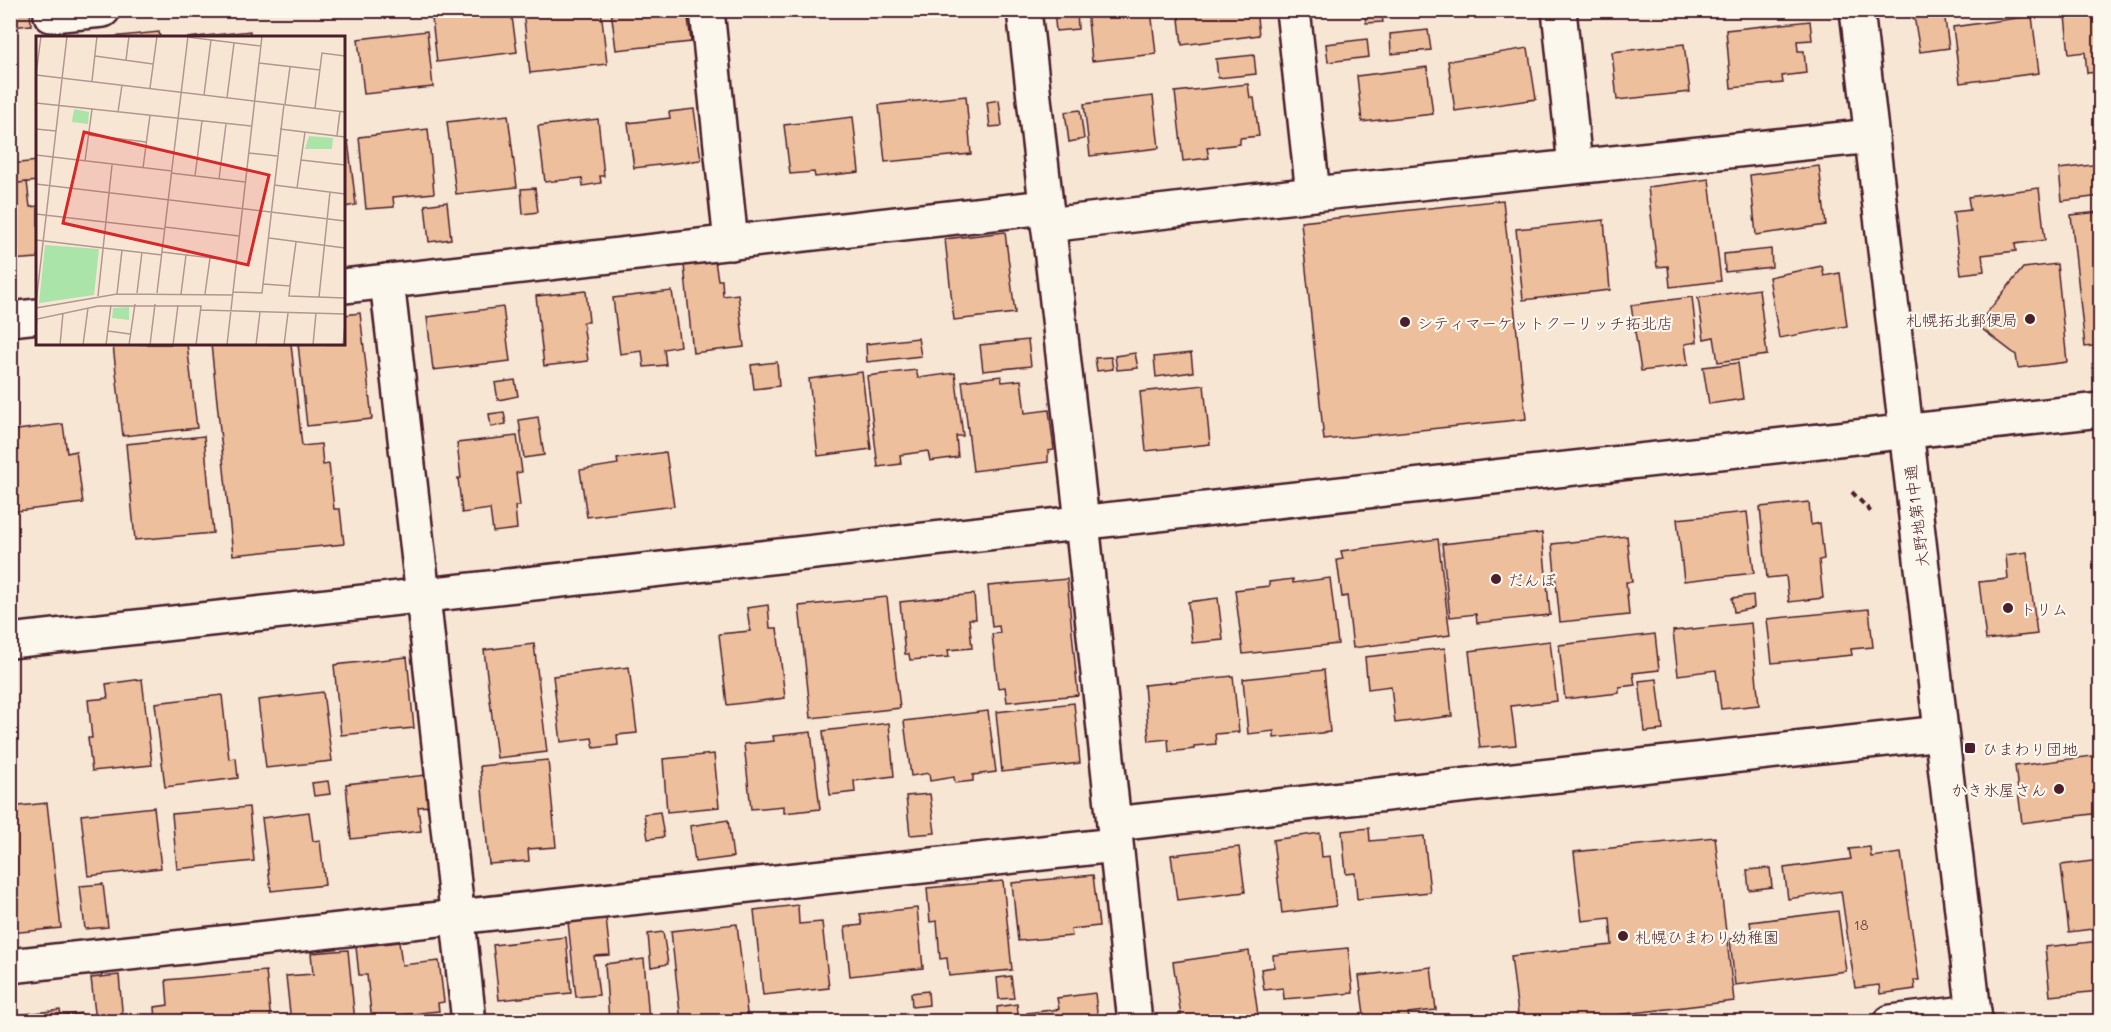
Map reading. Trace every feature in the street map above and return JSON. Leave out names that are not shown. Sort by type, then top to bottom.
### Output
[{"type":"street","points":[[52,21],[103,10]]},
{"type":"street","points":[[707,10],[731,243]]},
{"type":"street","points":[[1024,10],[1082,522],[1135,1022]]},
{"type":"street","points":[[1293,10],[1313,194]]},
{"type":"street","points":[[1560,10],[1575,166]]},
{"type":"street","name":"大野地第1中通","points":[[1857,10],[1974,1017]]},
{"type":"street","points":[[345,286],[731,243],[1313,194],[1872,136]]},
{"type":"street","points":[[387,281],[469,1022]]},
{"type":"street","points":[[10,319],[36,316]]},
{"type":"street","points":[[10,641],[2100,410]]},
{"type":"street","points":[[10,966],[458,916],[1941,733]]},
{"type":"street","points":[[1891,1022],[1974,1017]]},
{"type":"path","points":[[1852,492],[1872,513]]},
{"type":"building","points":[[10,10],[30,10],[31,25],[10,27]]},
{"type":"building","points":[[431,10],[511,10],[517,52],[437,62]]},
{"type":"building","points":[[523,10],[601,10],[607,64],[530,73]]},
{"type":"building","points":[[611,10],[687,10],[691,42],[616,50]]},
{"type":"building","points":[[1077,10],[1078,29],[1056,31],[1054,11]]},
{"type":"building","points":[[1087,10],[1151,10],[1156,54],[1092,61]]},
{"type":"building","points":[[1178,10],[1256,10],[1259,35],[1182,45]]},
{"type":"building","points":[[1364,10],[1421,10],[1382,16],[1383,22],[1366,23]]},
{"type":"building","points":[[1453,10],[1514,10],[1514,15],[1493,17],[1493,11],[1454,16]]},
{"type":"building","points":[[2100,11],[2100,72],[2087,73],[2085,52],[2069,54],[2065,16]]},
{"type":"building","points":[[1944,12],[1949,48],[1920,52],[1914,16]]},
{"type":"building","points":[[2032,16],[2039,73],[1960,83],[1953,27]]},
{"type":"building","points":[[1810,21],[1812,40],[1797,41],[1798,51],[1804,51],[1806,73],[1782,76],[1783,83],[1731,88],[1726,30]]},
{"type":"building","points":[[1428,30],[1431,50],[1391,54],[1390,34]]},
{"type":"building","points":[[250,31],[250,36],[205,36]]},
{"type":"building","points":[[427,31],[433,87],[364,94],[358,39]]},
{"type":"building","points":[[159,32],[160,36],[120,36]]},
{"type":"building","points":[[1367,39],[1369,57],[1328,62],[1326,44]]},
{"type":"building","points":[[1684,44],[1690,92],[1617,100],[1612,52]]},
{"type":"building","points":[[1528,48],[1536,99],[1455,111],[1448,61]]},
{"type":"building","points":[[1254,55],[1256,74],[1218,78],[1216,59]]},
{"type":"building","points":[[1427,67],[1433,114],[1362,122],[1357,76]]},
{"type":"building","points":[[1248,84],[1250,98],[1254,98],[1259,136],[1240,138],[1240,144],[1207,148],[1209,158],[1183,161],[1175,92]]},
{"type":"building","points":[[966,96],[971,154],[885,162],[879,105]]},
{"type":"building","points":[[1153,96],[1159,148],[1090,156],[1084,104]]},
{"type":"building","points":[[999,100],[1002,126],[990,127],[987,102]]},
{"type":"building","points":[[694,109],[701,160],[634,168],[628,123],[670,118],[669,112]]},
{"type":"building","points":[[1080,110],[1084,139],[1069,142],[1065,112]]},
{"type":"building","points":[[508,115],[517,187],[456,194],[447,122]]},
{"type":"building","points":[[853,117],[859,172],[815,177],[814,172],[790,174],[784,125]]},
{"type":"building","points":[[598,119],[604,176],[600,176],[601,183],[583,186],[582,178],[545,182],[538,126]]},
{"type":"building","points":[[428,129],[434,193],[393,197],[394,207],[366,209],[359,137]]},
{"type":"building","points":[[345,141],[348,141],[356,205],[345,207]]},
{"type":"building","points":[[36,161],[36,181],[10,184],[10,164]]},
{"type":"building","points":[[2100,164],[2100,196],[2062,201],[2059,169]]},
{"type":"building","points":[[1819,166],[1826,225],[1756,235],[1750,175]]},
{"type":"building","points":[[1709,179],[1721,281],[1670,287],[1668,266],[1657,267],[1648,187]]},
{"type":"building","points":[[27,182],[30,207],[36,206],[36,258],[10,260],[10,184]]},
{"type":"building","points":[[535,188],[538,212],[523,214],[521,189]]},
{"type":"building","points":[[2039,188],[2045,240],[2015,244],[2016,251],[1982,255],[1984,271],[1961,274],[1953,212],[1970,210],[1968,197]]},
{"type":"building","points":[[1503,200],[1526,419],[1324,440],[1301,222]]},
{"type":"building","points":[[447,202],[451,239],[429,242],[425,205]]},
{"type":"building","points":[[2100,212],[2100,345],[2085,347],[2071,215]]},
{"type":"building","points":[[1604,220],[1610,290],[1523,300],[1516,229]]},
{"type":"building","points":[[1005,232],[1015,313],[954,320],[945,239]]},
{"type":"building","points":[[1771,249],[1772,267],[1725,272],[1724,254]]},
{"type":"building","points":[[715,261],[718,280],[722,280],[723,296],[738,294],[744,347],[693,353],[684,265]]},
{"type":"building","points":[[2057,264],[2067,362],[2018,368],[2016,355],[1977,325],[2023,268]]},
{"type":"building","points":[[1822,266],[1824,276],[1840,273],[1847,326],[1779,338],[1769,277]]},
{"type":"building","points":[[1759,289],[1767,355],[1718,362],[1714,337],[1704,339],[1698,298]]},
{"type":"building","points":[[586,291],[589,322],[583,322],[588,361],[544,366],[536,296]]},
{"type":"building","points":[[672,291],[680,346],[664,349],[666,365],[644,367],[642,351],[620,354],[613,298]]},
{"type":"building","points":[[1692,297],[1697,342],[1685,344],[1688,365],[1641,371],[1631,305]]},
{"type":"building","points":[[503,307],[510,361],[433,370],[427,317]]},
{"type":"building","points":[[360,313],[372,419],[307,426],[298,345],[345,345],[345,315]]},
{"type":"building","points":[[918,338],[921,356],[867,362],[866,344]]},
{"type":"building","points":[[1028,340],[1031,366],[983,371],[980,345]]},
{"type":"building","points":[[113,345],[187,345],[197,428],[123,436]]},
{"type":"building","points":[[211,345],[291,345],[302,446],[321,444],[323,465],[329,464],[334,509],[340,509],[344,544],[233,555]]},
{"type":"building","points":[[1135,353],[1138,368],[1117,370],[1115,356]]},
{"type":"building","points":[[1191,353],[1193,372],[1156,377],[1154,357]]},
{"type":"building","points":[[1111,357],[1113,369],[1097,371],[1095,358]]},
{"type":"building","points":[[777,362],[779,386],[754,389],[751,365]]},
{"type":"building","points":[[1738,363],[1743,399],[1709,404],[1703,367]]},
{"type":"building","points":[[916,370],[918,378],[955,373],[963,436],[956,436],[958,457],[930,461],[928,451],[900,455],[901,464],[878,467],[867,376]]},
{"type":"building","points":[[862,372],[871,449],[818,456],[809,379]]},
{"type":"building","points":[[1001,376],[1002,382],[1021,380],[1025,413],[1049,410],[1054,450],[1048,451],[1048,462],[973,471],[962,381]]},
{"type":"building","points":[[515,380],[518,396],[498,400],[495,383]]},
{"type":"building","points":[[1204,385],[1210,444],[1146,451],[1140,392]]},
{"type":"building","points":[[504,412],[506,424],[491,427],[489,414]]},
{"type":"building","points":[[538,417],[544,455],[524,458],[519,420]]},
{"type":"building","points":[[63,424],[67,453],[76,451],[83,503],[10,512],[10,431]]},
{"type":"building","points":[[204,436],[213,533],[135,540],[126,444]]},
{"type":"building","points":[[517,436],[522,472],[516,473],[520,506],[515,506],[517,529],[493,532],[490,509],[462,513],[457,443]]},
{"type":"building","points":[[666,452],[674,506],[587,517],[580,470],[618,464],[617,459]]},
{"type":"building","points":[[1809,502],[1811,525],[1820,523],[1824,559],[1819,560],[1823,598],[1789,602],[1786,576],[1767,578],[1760,507]]},
{"type":"building","points":[[1747,512],[1754,573],[1684,581],[1677,519]]},
{"type":"building","name":"だんぼ","points":[[1542,533],[1550,615],[1477,623],[1476,614],[1450,617],[1442,544]]},
{"type":"building","points":[[1627,536],[1632,582],[1626,582],[1629,615],[1560,622],[1552,544]]},
{"type":"building","points":[[1438,539],[1450,635],[1353,648],[1347,596],[1342,597],[1337,560],[1343,559],[1341,551]]},
{"type":"building","name":"トリム","points":[[2027,552],[2037,634],[1986,640],[1979,582],[2008,579],[2006,555]]},
{"type":"building","points":[[1330,578],[1338,644],[1243,654],[1235,590],[1269,586],[1269,582],[1293,579],[1293,583]]},
{"type":"building","points":[[1067,579],[1078,695],[1007,702],[1005,687],[998,688],[992,634],[1000,633],[999,626],[992,627],[988,586]]},
{"type":"building","points":[[974,594],[976,619],[969,619],[972,648],[948,650],[949,657],[910,660],[909,654],[905,654],[900,602]]},
{"type":"building","points":[[1753,595],[1754,608],[1734,612],[1732,598]]},
{"type":"building","points":[[887,597],[900,708],[811,718],[799,606]]},
{"type":"building","points":[[1218,598],[1223,640],[1192,643],[1188,602]]},
{"type":"building","points":[[768,605],[770,628],[777,628],[785,698],[727,705],[719,634],[750,631],[747,608]]},
{"type":"building","points":[[1869,609],[1873,647],[1851,649],[1852,655],[1772,663],[1767,619]]},
{"type":"building","points":[[1751,623],[1759,705],[1721,709],[1716,670],[1678,675],[1673,631]]},
{"type":"building","points":[[1655,634],[1659,670],[1633,673],[1635,685],[1619,687],[1619,693],[1565,699],[1559,645]]},
{"type":"building","points":[[1550,641],[1557,701],[1511,706],[1516,745],[1480,748],[1469,651]]},
{"type":"building","points":[[534,644],[547,752],[497,758],[484,650]]},
{"type":"building","points":[[1445,648],[1452,716],[1395,723],[1391,686],[1368,689],[1365,657]]},
{"type":"building","points":[[407,657],[414,728],[341,735],[334,665]]},
{"type":"building","points":[[629,667],[637,733],[617,735],[618,745],[594,748],[592,738],[561,742],[553,676]]},
{"type":"building","points":[[1324,670],[1330,732],[1274,738],[1274,731],[1248,734],[1243,679]]},
{"type":"building","points":[[1233,676],[1239,732],[1215,734],[1216,744],[1169,752],[1168,739],[1149,741],[1144,685]]},
{"type":"building","points":[[142,679],[152,765],[92,771],[88,738],[92,738],[88,700],[108,698],[106,684]]},
{"type":"building","points":[[1657,679],[1663,730],[1645,732],[1639,681]]},
{"type":"building","points":[[323,692],[332,761],[266,768],[258,700]]},
{"type":"building","points":[[222,695],[229,759],[236,758],[238,778],[165,787],[155,703]]},
{"type":"building","points":[[1074,703],[1080,763],[1002,772],[996,712]]},
{"type":"building","points":[[988,711],[996,772],[973,775],[973,781],[955,783],[954,777],[930,781],[929,773],[911,776],[904,721]]},
{"type":"building","points":[[889,723],[894,776],[854,781],[855,792],[830,795],[823,731]]},
{"type":"building","points":[[811,732],[820,809],[784,813],[784,806],[751,809],[744,744],[774,741],[773,736]]},
{"type":"building","points":[[714,754],[719,807],[667,812],[663,759]]},
{"type":"building","name":"かき氷屋さん","points":[[2100,755],[2100,813],[2022,823],[2015,766]]},
{"type":"building","points":[[548,760],[556,847],[528,849],[529,861],[489,864],[480,766]]},
{"type":"building","points":[[426,775],[429,806],[418,807],[421,831],[351,839],[346,784]]},
{"type":"building","points":[[328,781],[330,794],[314,796],[312,783]]},
{"type":"building","points":[[930,794],[935,833],[910,835],[906,796]]},
{"type":"building","points":[[47,803],[61,928],[10,933],[10,807]]},
{"type":"building","points":[[154,807],[161,868],[88,876],[81,815]]},
{"type":"building","points":[[249,807],[254,861],[177,869],[172,814]]},
{"type":"building","points":[[309,812],[313,841],[320,840],[325,885],[271,891],[262,818]]},
{"type":"building","points":[[660,812],[664,837],[648,839],[644,814]]},
{"type":"building","points":[[728,820],[733,857],[695,862],[690,826]]},
{"type":"building","points":[[1369,828],[1370,841],[1424,836],[1430,892],[1357,899],[1355,873],[1346,874],[1342,831]]},
{"type":"building","points":[[1320,833],[1322,857],[1330,856],[1336,906],[1282,913],[1273,840]]},
{"type":"building","points":[[1715,837],[1734,1001],[1558,1022],[1519,1022],[1511,956],[1612,945],[1610,918],[1582,921],[1574,852]]},
{"type":"building","points":[[1239,847],[1245,892],[1177,900],[1171,855]]},
{"type":"building","points":[[1870,847],[1871,857],[1901,853],[1919,980],[1914,980],[1915,989],[1880,994],[1879,985],[1855,988],[1841,891],[1788,899],[1784,868],[1851,859],[1849,849]]},
{"type":"building","points":[[2100,860],[2100,928],[2069,932],[2061,865]]},
{"type":"building","points":[[1770,868],[1772,887],[1749,890],[1747,870]]},
{"type":"building","points":[[1093,875],[1099,926],[1071,929],[1072,936],[1018,941],[1012,883]]},
{"type":"building","points":[[1003,881],[1012,970],[949,976],[947,958],[940,959],[937,921],[930,922],[927,888]]},
{"type":"building","points":[[103,884],[108,927],[85,929],[80,886]]},
{"type":"building","points":[[798,905],[799,924],[822,922],[829,988],[763,995],[754,910]]},
{"type":"building","points":[[917,908],[923,968],[850,976],[845,927],[862,925],[860,914]]},
{"type":"building","points":[[1838,911],[1846,971],[1735,985],[1730,939],[1752,936],[1750,922]]},
{"type":"building","points":[[606,918],[610,955],[594,956],[599,995],[576,997],[568,922]]},
{"type":"building","points":[[737,924],[748,1022],[681,1022],[671,931]]},
{"type":"building","points":[[663,932],[668,964],[651,967],[648,934]]},
{"type":"building","points":[[566,937],[571,993],[499,1000],[493,945]]},
{"type":"building","points":[[2100,941],[2100,991],[2050,996],[2045,947]]},
{"type":"building","points":[[399,942],[402,965],[439,961],[444,1002],[438,1003],[439,1011],[400,1015],[400,1022],[372,1022],[367,975],[359,975],[356,947]]},
{"type":"building","points":[[1348,948],[1353,993],[1284,999],[1283,988],[1264,990],[1261,969],[1274,967],[1273,955]]},
{"type":"building","points":[[348,950],[355,1022],[291,1022],[286,976],[313,974],[311,953]]},
{"type":"building","points":[[1249,951],[1259,1022],[1182,1022],[1173,962]]},
{"type":"building","points":[[644,959],[649,1020],[609,1022],[605,964]]},
{"type":"building","points":[[1431,967],[1436,1010],[1408,1013],[1409,1019],[1365,1022],[1359,976]]},
{"type":"building","points":[[266,971],[271,1022],[156,1022],[155,1007],[168,1005],[166,980]]},
{"type":"building","points":[[119,975],[123,1022],[96,1022],[91,978]]},
{"type":"building","points":[[1011,976],[1014,998],[999,999],[997,978]]},
{"type":"building","points":[[928,991],[929,1005],[912,1007],[911,993]]},
{"type":"building","points":[[1095,993],[1098,1022],[1028,1022],[1027,1013],[1059,1009],[1057,998]]},
{"type":"building","points":[[1017,1004],[1019,1022],[998,1022],[997,1007]]},
{"type":"building","points":[[60,1010],[61,1016],[81,1013],[83,1022],[18,1022],[17,1015]]},
{"type":"place","name":"札幌拓北郵便局","points":[[2030,319]]},
{"type":"place","name":"シティマーケットクーリッチ拓北店","points":[[1405,322]]},
{"type":"place","name":"だんぼ","points":[[1496,579]]},
{"type":"place","name":"トリム","points":[[2008,608]]},
{"type":"place","name":"ひまわり団地","points":[[1970,748]]},
{"type":"place","name":"かき氷屋さん","points":[[2059,789]]},
{"type":"place","name":"札幌ひまわり幼稚園","points":[[1623,936]]}]
